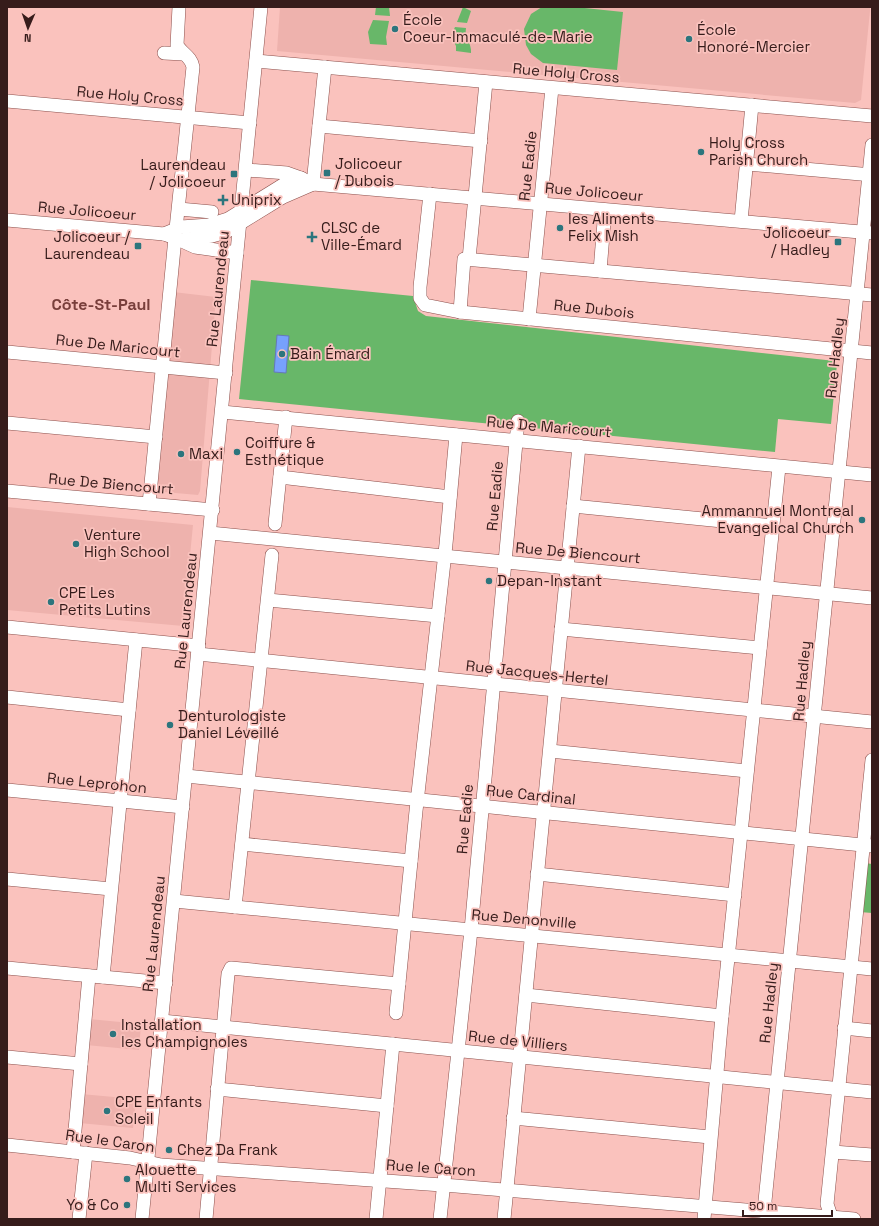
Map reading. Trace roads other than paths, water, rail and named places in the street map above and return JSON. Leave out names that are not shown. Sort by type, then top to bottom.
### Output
[{"type":"street","points":[[149,504],[164,367],[174,235],[179,209],[193,67],[190,58],[176,45],[179,7]]},
{"type":"street","name":"Rue Laurendeau","points":[[142,1219],[213,510],[261,7]]},
{"type":"street","points":[[164,53],[184,54]]},
{"type":"street","name":"Rue Holy Cross","points":[[256,61],[872,116]]},
{"type":"street","points":[[314,184],[324,67]]},
{"type":"street","points":[[469,259],[486,82]]},
{"type":"street","name":"Rue Eadie","points":[[529,319],[552,88]]},
{"type":"street","name":"Rue Holy Cross","points":[[7,101],[250,123]]},
{"type":"street","points":[[741,221],[752,105]]},
{"type":"street","points":[[319,126],[481,141]]},
{"type":"street","name":"Rue Hadley","points":[[766,1215],[765,1201],[851,351],[857,294],[868,233],[872,145]]},
{"type":"street","points":[[747,164],[871,175]]},
{"type":"street","name":"Rue Jolicoeur","points":[[246,170],[286,173],[314,184],[868,233]]},
{"type":"street","name":"Rue Jolicoeur","points":[[241,217],[286,183],[301,178]]},
{"type":"street","name":"Rue Jolicoeur","points":[[7,220],[174,235],[228,219],[241,217],[314,184]]},
{"type":"street","name":"Rue Dubois","points":[[430,194],[420,287],[420,298],[425,305],[460,312],[872,353]]},
{"type":"street","points":[[179,209],[212,212]]},
{"type":"street","points":[[600,271],[605,210]]},
{"type":"street","name":"Rue Jolicoeur","points":[[174,235],[195,247],[237,253]]},
{"type":"street","points":[[460,312],[464,259],[872,296]]},
{"type":"street","name":"Rue De Maricourt","points":[[7,352],[226,373]]},
{"type":"street","name":"Rue De Maricourt","points":[[222,412],[872,475]]},
{"type":"street","points":[[275,524],[286,417]]},
{"type":"street","name":"Rue Eadie","points":[[440,1219],[471,930],[518,421]]},
{"type":"street","points":[[7,423],[156,437]]},
{"type":"street","points":[[396,1012],[456,435]]},
{"type":"street","points":[[504,1219],[550,751],[566,567],[579,446]]},
{"type":"street","points":[[705,1213],[710,1137],[722,1016],[779,467]]},
{"type":"street","points":[[280,478],[450,497]]},
{"type":"street","name":"Rue De Biencourt","points":[[7,491],[213,510]]},
{"type":"street","points":[[573,506],[773,526]]},
{"type":"street","name":"Rue De Biencourt","points":[[210,533],[872,598]]},
{"type":"street","points":[[235,907],[272,555]]},
{"type":"street","points":[[268,600],[438,616]]},
{"type":"street","name":"Rue Jacques-Hertel","points":[[7,628],[136,640],[261,660],[431,679],[872,722]]},
{"type":"street","points":[[561,629],[760,648]]},
{"type":"street","points":[[103,977],[136,640]]},
{"type":"street","points":[[7,697],[129,710]]},
{"type":"street","points":[[550,751],[748,771]]},
{"type":"street","points":[[832,1218],[828,1204],[850,967],[868,845],[872,760]]},
{"type":"street","name":"Rue Cardinal","points":[[186,776],[868,845]]},
{"type":"street","name":"Rue Leprohon","points":[[7,790],[183,807]]},
{"type":"street","points":[[242,844],[411,861]]},
{"type":"street","points":[[537,874],[735,895]]},
{"type":"street","points":[[7,879],[112,889]]},
{"type":"street","name":"Rue Denonville","points":[[174,901],[872,969]]},
{"type":"street","points":[[7,968],[166,984]]},
{"type":"street","points":[[206,1219],[228,974],[231,968],[399,984]]},
{"type":"street","points":[[79,1219],[81,1064],[89,976]]},
{"type":"street","points":[[526,996],[722,1016]]},
{"type":"street","name":"Rue de Villiers","points":[[162,1021],[872,1092]]},
{"type":"street","points":[[844,1028],[872,1031]]},
{"type":"street","points":[[376,1219],[393,1044]]},
{"type":"street","points":[[7,1057],[81,1064]]},
{"type":"street","points":[[217,1089],[387,1106]]},
{"type":"street","points":[[513,1118],[710,1137]]},
{"type":"street","name":"Rue le Caron","points":[[7,1145],[130,1158],[161,1165],[507,1190],[705,1213],[854,1219]]},
{"type":"street","points":[[833,1152],[872,1155]]},
{"type":"water","name":"Bain Émard","points":[[277,335],[289,336],[286,373],[274,372]]},
{"type":"place","name":"École Coeur-Immaculé-de-Marie","points":[[395,29]]},
{"type":"place","name":"École Honoré-Mercier","points":[[689,39]]},
{"type":"place","name":"Holy Cross Parish Church","points":[[701,152]]},
{"type":"place","name":"Jolicoeur / Dubois","points":[[327,173]]},
{"type":"place","name":"Laurendeau / Jolicoeur","points":[[234,174]]},
{"type":"place","name":"Uniprix","points":[[223,200]]},
{"type":"place","name":"les Aliments Felix Mish","points":[[560,228]]},
{"type":"place","name":"CLSC de Ville-Émard","points":[[312,237]]},
{"type":"place","name":"Jolicoeur / Hadley","points":[[838,242]]},
{"type":"place","name":"Jolicoeur / Laurendeau","points":[[138,246]]},
{"type":"place","name":"Bain Émard","points":[[282,354]]},
{"type":"place","name":"Coiffure & Esthétique","points":[[237,452]]},
{"type":"place","name":"Maxi","points":[[181,454]]},
{"type":"place","name":"Ammannuel Montreal Evangelical Church","points":[[862,520]]},
{"type":"place","name":"Venture High School","points":[[76,544]]},
{"type":"place","name":"Depan-Instant","points":[[489,581]]},
{"type":"place","name":"CPE Les Petits Lutins","points":[[51,602]]},
{"type":"place","name":"Denturologiste Daniel Léveillé","points":[[170,725]]},
{"type":"place","name":"Installation les Champignoles","points":[[113,1034]]},
{"type":"place","name":"CPE Enfants Soleil","points":[[107,1111]]},
{"type":"place","name":"Chez Da Frank","points":[[169,1150]]},
{"type":"place","name":"Alouette Multi Services","points":[[127,1179]]},
{"type":"place","name":"Yo & Co","points":[[127,1205]]},
{"type":"district","name":"Côte-St-Paul","points":[[101,304]]}]
